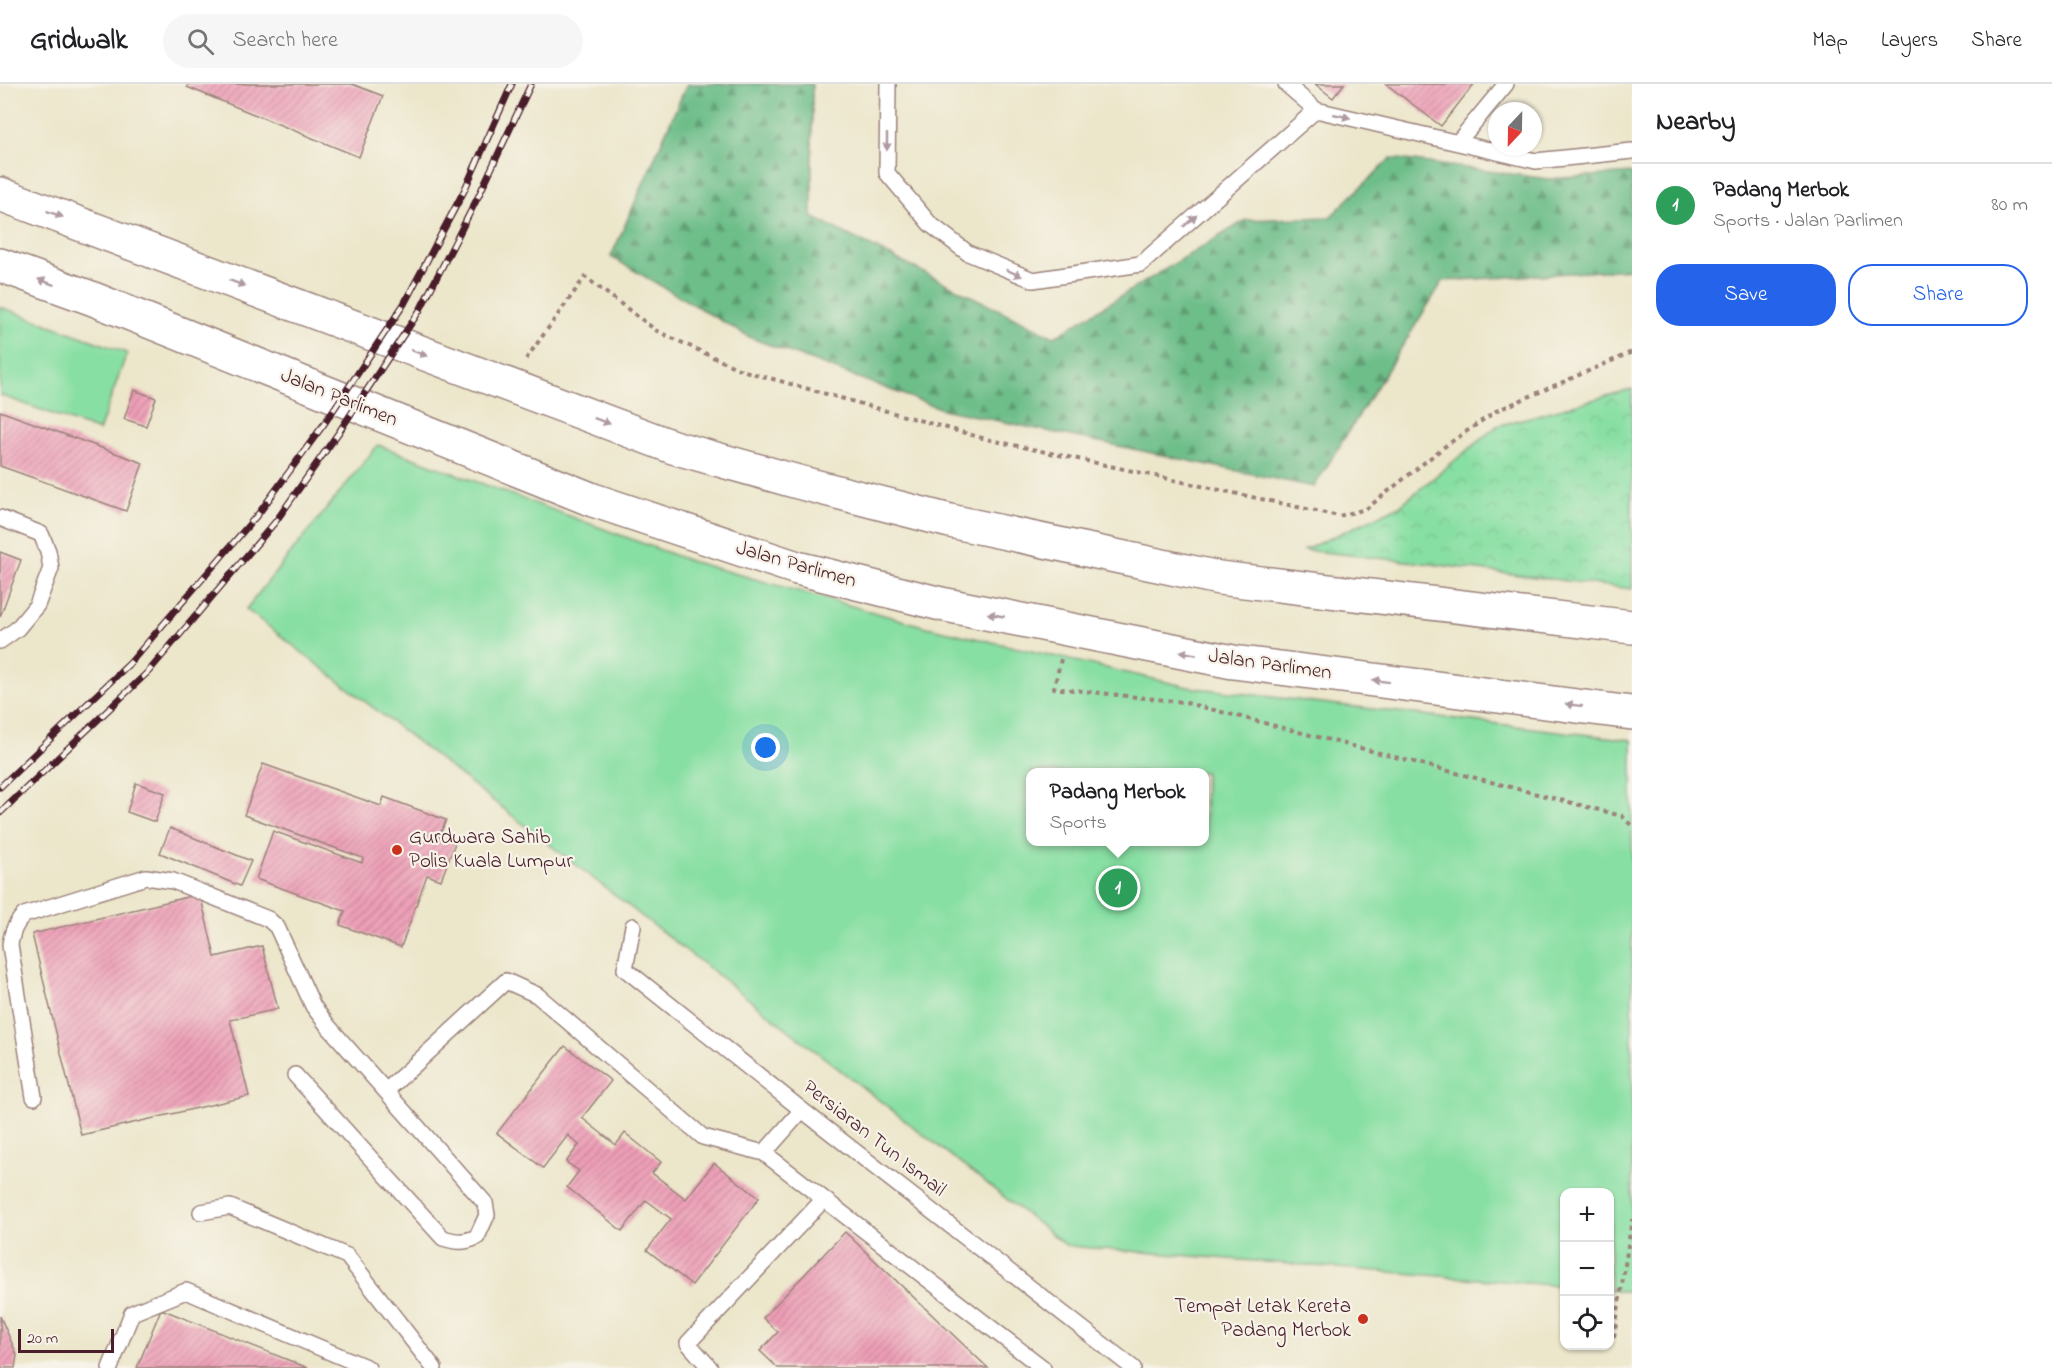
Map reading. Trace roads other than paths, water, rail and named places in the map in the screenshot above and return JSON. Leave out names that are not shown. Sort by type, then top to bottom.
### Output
[{"type":"street","points":[[0,194],[672,447],[798,482],[950,521],[1219,578],[1632,627]]},
{"type":"street","name":"Jalan Parlimen","points":[[0,265],[91,298],[593,500],[797,568],[940,604],[1233,662],[1632,713]]},
{"type":"lane","points":[[888,84],[887,173],[930,224],[968,253],[1033,280],[1141,264],[1316,110]]},
{"type":"lane","points":[[1286,84],[1316,110],[1536,161],[1632,151]]},
{"type":"lane","points":[[1458,142],[1506,84]]},
{"type":"lane","points":[[0,518],[41,534],[48,551],[51,568],[37,605],[17,628],[0,642]]},
{"type":"lane","points":[[34,1097],[10,945],[17,922],[24,915],[146,877],[173,881],[268,919],[277,927],[313,1006],[328,1026],[485,1203],[487,1215],[477,1237],[467,1242],[454,1242],[443,1238],[295,1075]]},
{"type":"lane","name":"Persiaran Tun Ismail","points":[[633,926],[625,969],[1133,1368]]},
{"type":"lane","points":[[386,1091],[506,981],[537,995],[703,1137],[764,1153],[1043,1368]]},
{"type":"lane","points":[[764,1153],[802,1110]]},
{"type":"lane","points":[[710,1368],[688,1343],[824,1199]]},
{"type":"lane","points":[[201,1212],[230,1208],[347,1256],[434,1368]]},
{"type":"lane","points":[[110,1368],[132,1313],[186,1291],[368,1368]]},
{"type":"railway","points":[[0,787],[130,663],[259,513],[324,424],[404,304],[464,191],[512,84]]},
{"type":"railway","points":[[0,813],[149,671],[276,521],[339,432],[420,310],[479,195],[531,84]]},
{"type":"place","name":"Gurdwara Sahib Polis Kuala Lumpur","points":[[397,850]]},
{"type":"place","name":"Padang Merbok","points":[[1118,888]]},
{"type":"place","name":"Tempat Letak Kereta Padang Merbok","points":[[1363,1319]]}]
